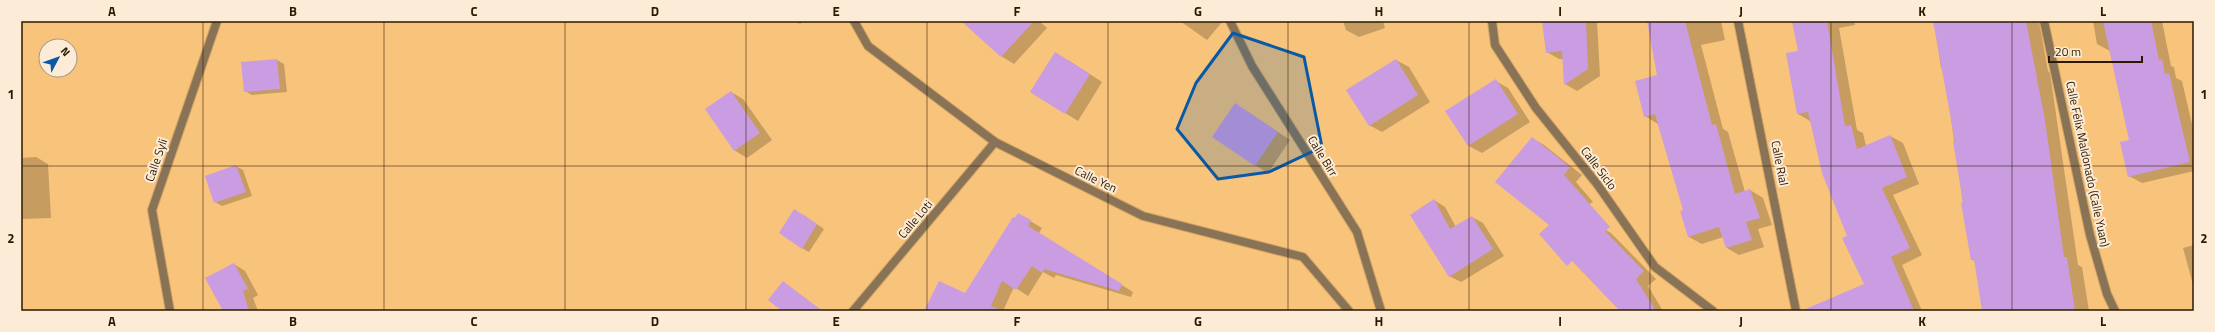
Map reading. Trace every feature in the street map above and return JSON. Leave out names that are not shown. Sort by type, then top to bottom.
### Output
[{"type":"street","name":"Calle Syli","points":[[170,311],[152,210],[217,21]]},
{"type":"street","name":"Calle Yen","points":[[854,21],[868,46],[995,142],[1143,216],[1303,257],[1348,311]]},
{"type":"street","name":"Calle Birr","points":[[1230,21],[1252,66],[1357,232],[1381,311]]},
{"type":"street","name":"Calle Siclo","points":[[1492,21],[1495,46],[1536,108],[1597,184],[1655,267],[1713,311]]},
{"type":"street","name":"Calle Rial","points":[[1738,21],[1796,311]]},
{"type":"street","name":"Calle Félix Maldonado (Calle Yuan)","points":[[2044,21],[2090,235],[2106,294],[2115,311]]},
{"type":"street","name":"Calle Loti","points":[[853,311],[995,142]]},
{"type":"highlighted area","points":[[1233,33],[1304,57],[1322,147],[1269,172],[1218,179],[1177,129],[1196,83]]},
{"type":"building","points":[[961,21],[1034,21],[1001,57]]},
{"type":"building","points":[[1542,21],[1586,21],[1588,69],[1564,85],[1562,51],[1546,53]]},
{"type":"building","points":[[1647,21],[1685,21],[1712,125],[1716,124],[1735,194],[1750,189],[1760,218],[1746,222],[1752,240],[1726,248],[1719,227],[1688,237],[1680,211],[1683,210],[1655,114],[1644,117],[1635,81],[1657,75]]},
{"type":"building","points":[[1792,21],[1827,21],[1845,126],[1851,125],[1857,149],[1890,135],[1907,177],[1882,188],[1910,248],[1891,257],[1914,311],[1801,311],[1864,284],[1842,238],[1847,236],[1822,173],[1808,112],[1797,114],[1786,53],[1798,51]]},
{"type":"building","points":[[1933,21],[2026,21],[2045,120],[2064,257],[2067,257],[2075,311],[1982,311],[1974,259],[1971,260],[1961,203],[1963,202],[1953,141],[1955,141]]},
{"type":"building","points":[[2103,21],[2151,21],[2159,60],[2162,59],[2165,74],[2169,73],[2190,162],[2128,177],[2120,142],[2129,140]]},
{"type":"building","points":[[1055,52],[1090,74],[1065,114],[1030,92]]},
{"type":"building","points":[[277,59],[280,89],[244,92],[241,62]]},
{"type":"building","points":[[1396,59],[1418,95],[1369,126],[1346,90]]},
{"type":"building","points":[[1496,79],[1518,114],[1468,146],[1445,111]]},
{"type":"building","points":[[731,91],[760,133],[734,151],[705,109]]},
{"type":"building","points":[[1235,103],[1278,132],[1255,166],[1212,137]]},
{"type":"building","points":[[1532,137],[1570,167],[1564,175],[1610,227],[1605,231],[1644,271],[1636,279],[1656,311],[1620,311],[1572,261],[1567,266],[1539,234],[1549,225],[1495,182]]},
{"type":"building","points":[[236,165],[246,192],[214,203],[205,176]]},
{"type":"building","points":[[1434,199],[1450,229],[1472,216],[1493,249],[1449,277],[1410,215]]},
{"type":"building","points":[[794,209],[817,224],[802,249],[779,233]]},
{"type":"building","points":[[1018,213],[1031,220],[1028,226],[1122,284],[1119,291],[1044,269],[1042,273],[1032,266],[1016,290],[1002,281],[991,306],[1002,311],[924,311],[939,281],[965,293],[1013,217],[1015,218]]},
{"type":"building","points":[[234,263],[248,289],[243,291],[249,311],[223,311],[205,278]]},
{"type":"building","points":[[783,281],[822,311],[782,311],[768,300]]}]
